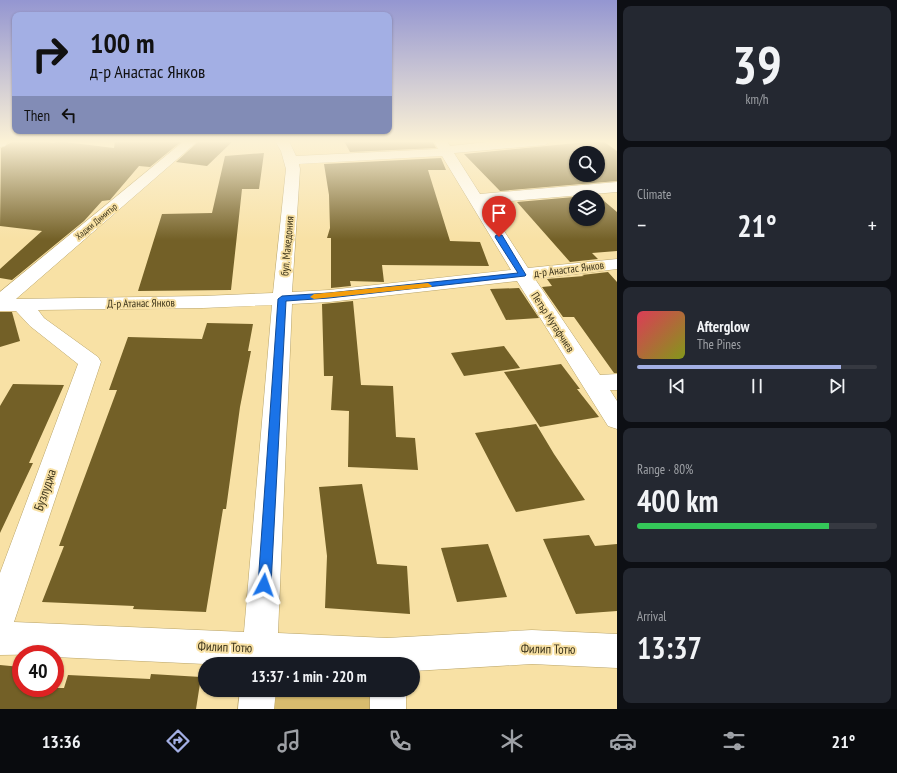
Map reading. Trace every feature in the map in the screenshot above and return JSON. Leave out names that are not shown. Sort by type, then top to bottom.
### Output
[{"type":"street","name":"Хаджи Димитър","points":[[0,302],[153,174]]},
{"type":"street","name":"бул. Македония","points":[[260,656],[282,299],[293,174]]},
{"type":"street","name":"Петър Мутафчиев","points":[[460,174],[617,420]]},
{"type":"street","points":[[475,199],[617,187]]},
{"type":"street","name":"д-р Анастас Янков","points":[[282,299],[329,296],[617,264]]},
{"type":"street","name":"Д-р Атанас Янков","points":[[0,305],[282,299]]},
{"type":"street","name":"Бузлуджа","points":[[0,617],[90,362],[37,322],[22,305]]},
{"type":"street","points":[[593,383],[617,382]]},
{"type":"street","name":"Филип Тотю","points":[[0,638],[260,656],[302,657]]},
{"type":"street","name":"Филип Тотю","points":[[411,657],[532,647],[617,652]]},
{"type":"street","points":[[256,709],[257,697]]},
{"type":"street","points":[[388,697],[388,709]]},
{"type":"shaded area","points":[[257,697],[388,697],[388,709],[256,709]]},
{"type":"building","points":[[1,174],[132,174],[110,200],[102,201],[84,221],[12,280],[0,278],[0,269],[42,231],[0,226]]},
{"type":"building","points":[[221,174],[261,174],[259,189],[242,189],[231,290],[138,291],[162,214],[212,213]]},
{"type":"building","points":[[326,174],[429,174],[450,241],[480,242],[489,266],[382,265],[384,282],[350,281],[351,286],[331,288],[331,238],[327,238],[330,228],[329,195]]},
{"type":"building","points":[[484,174],[569,174],[569,182],[605,182],[605,174],[617,174],[617,181],[500,191]]},
{"type":"building","points":[[569,197],[569,226],[605,226],[605,202],[617,212],[617,251],[592,253],[598,259],[570,262],[517,202]]},
{"type":"building","points":[[608,272],[617,282],[617,373],[614,373],[574,317],[563,317],[542,287],[552,286],[547,279],[584,276],[582,275]]},
{"type":"building","points":[[519,288],[539,318],[506,320],[490,289]]},
{"type":"building","points":[[353,301],[361,385],[393,386],[396,437],[415,438],[418,470],[348,467],[349,411],[331,410],[333,376],[324,376],[322,304]]},
{"type":"building","points":[[0,312],[12,312],[20,341],[0,347]]},
{"type":"building","points":[[207,323],[253,324],[248,351],[251,351],[240,407],[226,509],[223,509],[206,612],[133,609],[134,606],[42,602],[64,546],[59,546],[117,390],[109,390],[128,337],[202,339]]},
{"type":"building","points":[[504,346],[520,368],[464,376],[451,353]]},
{"type":"building","points":[[561,364],[580,389],[577,389],[599,417],[540,427],[504,372]]},
{"type":"building","points":[[13,384],[64,385],[29,463],[33,463],[0,533],[0,406]]},
{"type":"building","points":[[536,424],[585,500],[516,512],[475,433]]},
{"type":"building","points":[[362,484],[377,564],[407,566],[410,614],[325,608],[327,556],[319,487]]},
{"type":"building","points":[[589,535],[595,546],[617,544],[617,611],[576,614],[543,539]]},
{"type":"building","points":[[488,544],[507,597],[457,602],[441,548]]},
{"type":"building","points":[[0,665],[12,666],[12,697],[64,697],[64,688],[68,675],[150,679],[151,674],[198,677],[198,696],[196,709],[0,709]]},
{"type":"slow traffic","points":[[314,297],[428,286]]},
{"type":"route","points":[[264,585],[282,299],[329,296],[523,275],[499,237]]}]
